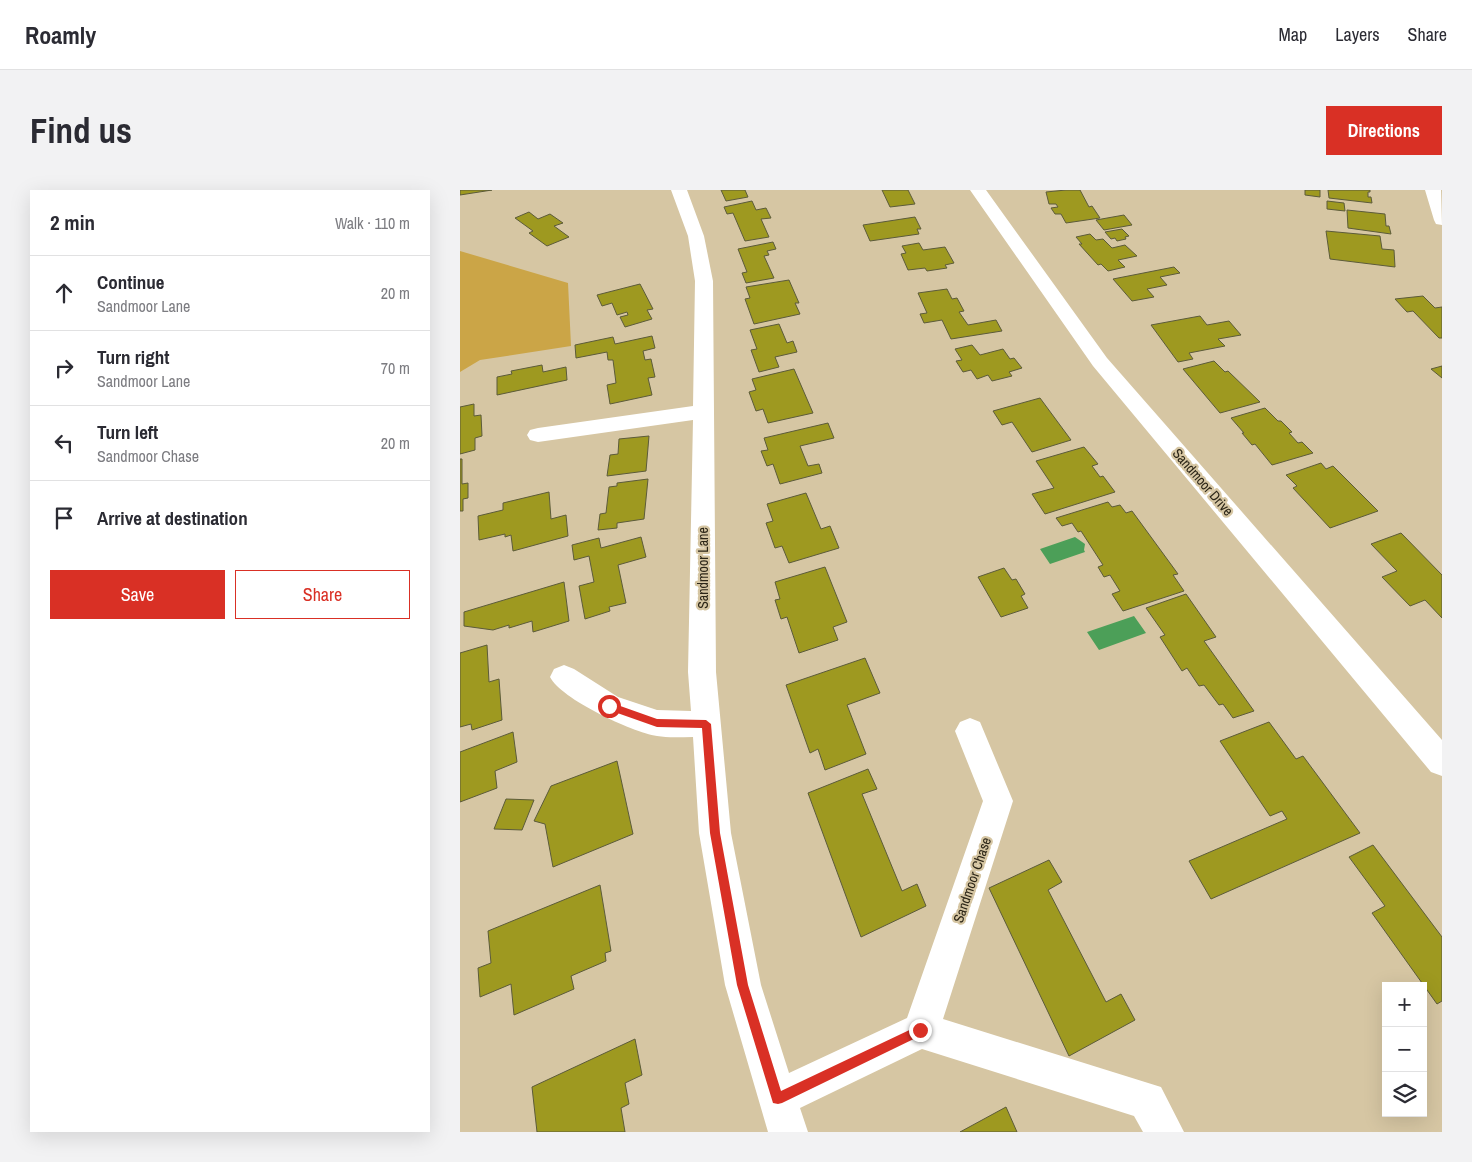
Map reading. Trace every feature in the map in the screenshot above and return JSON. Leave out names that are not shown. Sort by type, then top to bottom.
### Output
[{"type":"street","name":"Sandmoor Lane","points":[[679,190],[696,236],[704,281],[702,672],[715,833],[743,985],[788,1132]]},
{"type":"street","name":"Sandmoor Drive","points":[[978,190],[1100,362],[1442,762]]},
{"type":"street","points":[[1433,190],[1442,220]]},
{"type":"street","points":[[538,435],[703,412]]},
{"type":"street","points":[[564,677],[609,706],[657,723],[706,724]]},
{"type":"street","name":"Sandmoor Chase","points":[[920,1030],[998,801],[970,731]]},
{"type":"street","points":[[778,1098],[920,1030],[1147,1102],[1164,1132]]},
{"type":"shaded area","points":[[460,251],[568,283],[571,346],[480,360],[460,372]]},
{"type":"shaded area","points":[[1075,537],[1085,544],[1085,552],[1050,564],[1040,549]]},
{"type":"shaded area","points":[[1134,616],[1146,633],[1099,650],[1087,632]]},
{"type":"building","points":[[460,190],[492,190],[460,195]]},
{"type":"building","points":[[721,190],[745,190],[748,197],[726,201]]},
{"type":"building","points":[[882,190],[908,190],[915,204],[890,207]]},
{"type":"building","points":[[1080,190],[1089,207],[1092,206],[1100,218],[1066,223],[1061,214],[1055,214],[1051,208],[1058,207],[1056,204],[1049,204],[1046,192]]},
{"type":"building","points":[[1305,190],[1320,190],[1320,197],[1305,195]]},
{"type":"building","points":[[1328,190],[1370,190],[1368,197],[1371,197],[1372,203],[1329,198]]},
{"type":"building","points":[[752,201],[756,210],[766,208],[771,218],[761,219],[769,237],[745,241],[733,213],[727,214],[724,207]]},
{"type":"building","points":[[1327,201],[1344,203],[1345,211],[1327,209]]},
{"type":"building","points":[[1347,210],[1385,214],[1386,226],[1389,226],[1391,234],[1348,228]]},
{"type":"building","points":[[529,212],[538,219],[550,214],[563,223],[554,226],[569,237],[547,246],[529,233],[533,231],[515,218]]},
{"type":"building","points":[[1124,215],[1132,225],[1104,230],[1096,220]]},
{"type":"building","points":[[915,217],[921,229],[917,229],[919,234],[870,241],[863,225]]},
{"type":"building","points":[[1122,229],[1129,236],[1125,237],[1126,239],[1117,241],[1115,238],[1111,239],[1105,232]]},
{"type":"building","points":[[1326,231],[1380,236],[1382,249],[1394,250],[1395,267],[1330,259]]},
{"type":"building","points":[[1090,234],[1096,240],[1103,239],[1112,248],[1125,245],[1137,256],[1118,260],[1125,267],[1108,271],[1101,264],[1098,265],[1079,244],[1082,244],[1076,237]]},
{"type":"building","points":[[773,242],[776,249],[767,251],[769,255],[764,256],[774,278],[746,283],[742,273],[747,272],[738,249]]},
{"type":"building","points":[[919,243],[923,250],[945,247],[954,263],[945,265],[947,268],[927,271],[925,268],[908,270],[901,254],[906,253],[902,246]]},
{"type":"building","points":[[1174,267],[1180,273],[1160,277],[1167,285],[1147,289],[1154,297],[1132,301],[1113,279]]},
{"type":"building","points":[[789,280],[799,303],[795,303],[800,314],[754,324],[745,299],[750,298],[746,287]]},
{"type":"building","points":[[640,284],[653,309],[647,310],[652,319],[625,327],[620,317],[628,315],[627,312],[617,315],[612,303],[602,306],[597,295]]},
{"type":"building","points":[[947,289],[952,299],[957,298],[964,311],[959,312],[968,325],[996,320],[1002,331],[951,339],[942,320],[924,323],[920,314],[927,313],[918,293]]},
{"type":"building","points":[[1423,296],[1435,308],[1442,307],[1442,338],[1439,338],[1413,311],[1407,312],[1395,299]]},
{"type":"building","points":[[1200,316],[1207,325],[1229,321],[1241,335],[1218,339],[1225,346],[1189,353],[1193,359],[1178,362],[1151,325]]},
{"type":"building","points":[[779,324],[787,343],[793,341],[797,352],[775,357],[779,367],[759,372],[751,350],[757,349],[750,330]]},
{"type":"building","points":[[652,336],[655,348],[643,351],[645,360],[651,359],[655,377],[648,378],[652,395],[610,404],[607,385],[616,383],[613,360],[608,360],[607,352],[576,358],[575,345],[613,337],[615,344]]},
{"type":"building","points":[[972,345],[980,355],[1003,349],[1010,359],[1014,358],[1022,368],[1009,372],[1012,376],[992,381],[988,375],[977,379],[971,370],[963,372],[956,361],[962,360],[955,349]]},
{"type":"building","points":[[1214,361],[1225,372],[1228,371],[1260,402],[1220,413],[1183,369]]},
{"type":"building","points":[[542,365],[543,372],[566,367],[567,380],[497,395],[497,377],[512,374],[511,371]]},
{"type":"building","points":[[1442,366],[1442,378],[1431,369]]},
{"type":"building","points":[[794,369],[813,413],[768,423],[763,409],[756,411],[749,392],[756,390],[752,379]]},
{"type":"building","points":[[1040,398],[1071,440],[1032,452],[1012,422],[1002,425],[993,411]]},
{"type":"building","points":[[474,404],[474,416],[481,415],[482,436],[475,438],[475,450],[460,454],[460,407]]},
{"type":"building","points":[[1265,408],[1292,432],[1289,433],[1298,443],[1302,442],[1313,453],[1272,465],[1255,444],[1252,445],[1231,418]]},
{"type":"building","points":[[828,423],[834,438],[800,446],[808,466],[819,464],[822,473],[780,484],[773,464],[767,466],[761,451],[768,450],[764,438]]},
{"type":"building","points":[[649,436],[646,471],[607,476],[610,455],[618,454],[619,439]]},
{"type":"building","points":[[1084,447],[1098,464],[1092,466],[1100,477],[1103,476],[1115,492],[1045,514],[1032,494],[1054,488],[1036,461]]},
{"type":"building","points":[[460,459],[462,459],[462,484],[468,483],[468,498],[463,499],[463,511],[460,511]]},
{"type":"building","points":[[1321,463],[1326,469],[1333,466],[1378,511],[1330,528],[1293,488],[1297,486],[1286,475]]},
{"type":"building","points":[[648,479],[644,519],[617,523],[617,528],[598,530],[600,514],[606,513],[609,487],[617,486],[617,483]]},
{"type":"building","points":[[549,492],[551,519],[566,515],[568,536],[513,551],[511,535],[505,537],[505,534],[479,540],[478,516],[503,510],[503,503]]},
{"type":"building","points":[[806,493],[821,529],[830,526],[839,548],[789,563],[782,546],[775,548],[766,523],[773,521],[767,504]]},
{"type":"building","points":[[1108,502],[1112,507],[1120,505],[1126,513],[1132,511],[1178,574],[1173,575],[1184,591],[1123,611],[1112,594],[1120,591],[1110,575],[1104,577],[1098,567],[1103,565],[1081,531],[1078,532],[1072,523],[1062,526],[1056,518]]},
{"type":"building","points":[[1401,533],[1442,575],[1442,618],[1425,600],[1410,606],[1382,577],[1397,571],[1371,544]]},
{"type":"building","points":[[641,537],[646,557],[618,565],[626,603],[609,607],[610,611],[585,619],[579,586],[594,582],[589,556],[574,560],[572,545],[599,538],[601,548]]},
{"type":"building","points":[[825,567],[847,622],[833,627],[838,640],[799,653],[787,617],[781,619],[775,600],[780,599],[775,582]]},
{"type":"building","points":[[1004,568],[1012,580],[1016,579],[1025,594],[1021,596],[1028,608],[1001,617],[978,577]]},
{"type":"building","points":[[564,582],[569,621],[533,632],[532,621],[509,628],[509,625],[493,630],[464,626],[464,612]]},
{"type":"building","points":[[1186,594],[1216,637],[1204,641],[1254,711],[1233,718],[1223,704],[1219,705],[1204,685],[1199,686],[1187,668],[1182,671],[1160,637],[1165,635],[1146,608]]},
{"type":"building","points":[[487,645],[489,682],[499,679],[502,720],[472,730],[471,724],[460,727],[460,653]]},
{"type":"building","points":[[865,658],[880,693],[847,705],[866,754],[825,770],[818,749],[810,753],[786,685]]},
{"type":"building","points":[[1269,722],[1296,759],[1303,756],[1360,833],[1211,899],[1189,861],[1287,819],[1282,811],[1270,816],[1220,741]]},
{"type":"building","points":[[513,732],[517,762],[495,771],[497,788],[460,802],[460,752]]},
{"type":"building","points":[[617,761],[633,834],[553,867],[545,824],[534,821],[551,786]]},
{"type":"building","points":[[868,769],[877,789],[862,794],[902,891],[917,884],[926,906],[861,937],[808,793]]},
{"type":"building","points":[[506,799],[534,800],[522,830],[494,829]]},
{"type":"building","points":[[1373,845],[1442,937],[1442,1001],[1437,1004],[1427,990],[1427,982],[1421,982],[1372,913],[1385,906],[1349,857]]},
{"type":"building","points":[[1049,860],[1062,882],[1048,890],[1106,1002],[1121,994],[1135,1020],[1069,1056],[989,888]]},
{"type":"building","points":[[600,885],[611,951],[605,953],[606,961],[571,976],[574,989],[514,1015],[511,984],[480,997],[478,968],[491,963],[488,931]]},
{"type":"building","points":[[635,1039],[642,1075],[625,1083],[629,1104],[621,1108],[625,1132],[537,1132],[532,1087]]},
{"type":"building","points":[[1006,1107],[1017,1132],[960,1132]]},
{"type":"route","points":[[609,706],[657,723],[706,724],[715,833],[743,985],[778,1098],[920,1030]]}]
